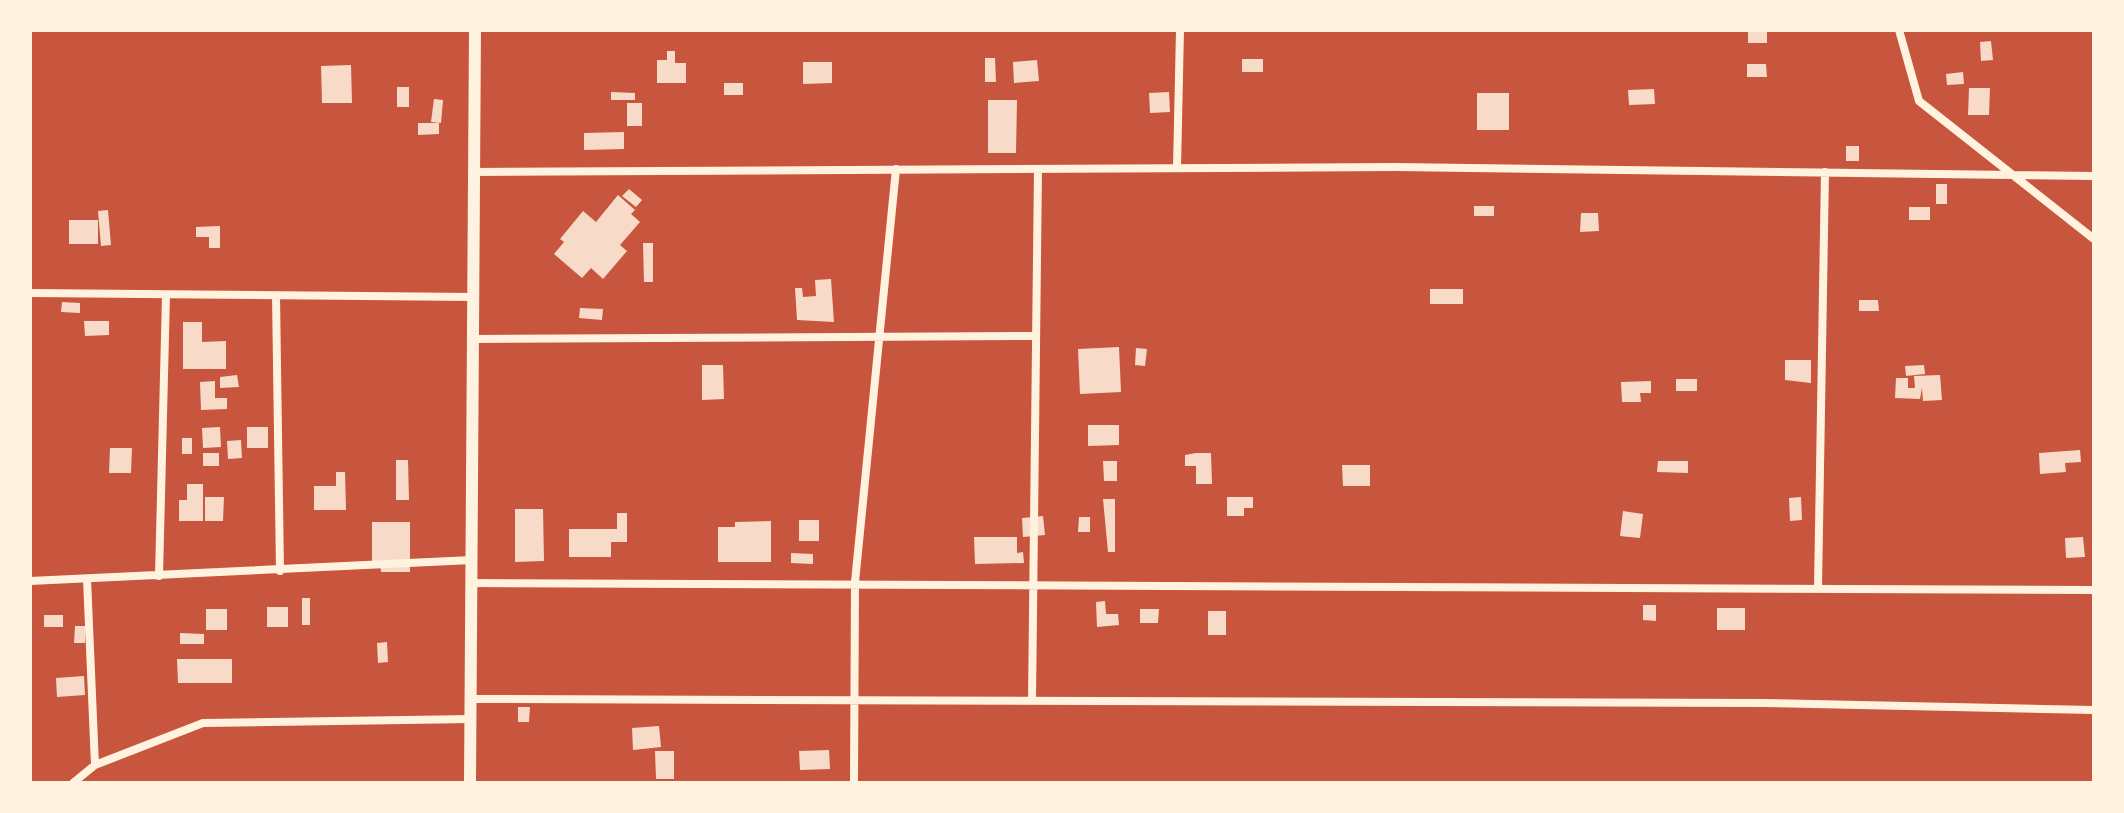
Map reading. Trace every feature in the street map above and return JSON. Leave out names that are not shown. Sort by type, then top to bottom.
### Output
[{"type":"main road","points":[[470,783],[475,30]]},
{"type":"street","points":[[1177,168],[1180,30]]},
{"type":"street","points":[[1899,30],[1919,101],[2094,239]]},
{"type":"street","points":[[474,172],[1177,168],[2094,176]]},
{"type":"street","points":[[854,783],[855,582],[896,169]]},
{"type":"street","points":[[1032,701],[1038,169]]},
{"type":"street","points":[[1818,588],[1825,172]]},
{"type":"street","points":[[30,293],[474,297]]},
{"type":"street","points":[[159,576],[166,295]]},
{"type":"street","points":[[276,296],[280,571]]},
{"type":"street","points":[[473,339],[1036,336]]},
{"type":"street","points":[[30,581],[472,560]]},
{"type":"street","points":[[87,579],[95,765]]},
{"type":"street","points":[[471,583],[855,582],[2094,590]]},
{"type":"street","points":[[472,699],[1747,703],[2094,710]]},
{"type":"street","points":[[73,783],[95,765],[203,723],[472,719]]},
{"type":"building","points":[[1748,31],[1767,32],[1767,43],[1748,43]]},
{"type":"building","points":[[1991,41],[1993,60],[1981,61],[1980,42]]},
{"type":"building","points":[[667,51],[675,51],[675,63],[686,63],[686,83],[657,83],[657,60],[667,60]]},
{"type":"building","points":[[985,58],[995,58],[996,82],[985,82]]},
{"type":"building","points":[[1242,59],[1263,59],[1263,72],[1242,72]]},
{"type":"building","points":[[1037,60],[1039,81],[1014,83],[1013,62]]},
{"type":"building","points":[[803,62],[832,62],[832,83],[803,84]]},
{"type":"building","points":[[1747,64],[1766,64],[1767,77],[1747,77]]},
{"type":"building","points":[[351,65],[352,103],[322,103],[321,66]]},
{"type":"building","points":[[1963,72],[1964,84],[1947,85],[1946,74]]},
{"type":"building","points":[[724,83],[743,83],[743,95],[724,95]]},
{"type":"building","points":[[397,87],[409,87],[409,107],[397,107]]},
{"type":"building","points":[[1969,88],[1990,88],[1989,115],[1968,115]]},
{"type":"building","points":[[1654,89],[1655,104],[1629,105],[1628,90]]},
{"type":"building","points":[[611,92],[635,93],[635,100],[611,100]]},
{"type":"building","points":[[1169,92],[1170,112],[1150,113],[1149,93]]},
{"type":"building","points":[[1477,93],[1509,93],[1509,130],[1477,130]]},
{"type":"building","points":[[434,99],[443,100],[441,123],[431,122]]},
{"type":"building","points":[[988,100],[1017,100],[1016,153],[988,153]]},
{"type":"building","points":[[627,103],[642,103],[642,126],[627,126]]},
{"type":"building","points":[[418,123],[439,123],[439,134],[418,135]]},
{"type":"building","points":[[624,132],[624,149],[584,150],[584,133]]},
{"type":"building","points":[[1846,146],[1859,146],[1859,161],[1846,161]]},
{"type":"building","points":[[1936,184],[1947,184],[1947,204],[1936,204]]},
{"type":"building","points":[[629,189],[642,200],[636,207],[622,196]]},
{"type":"building","points":[[618,195],[635,210],[631,214],[640,222],[620,245],[627,251],[603,279],[591,268],[582,278],[554,254],[564,242],[560,239],[583,211],[596,222]]},
{"type":"building","points":[[1474,206],[1494,206],[1494,216],[1474,216]]},
{"type":"building","points":[[1909,207],[1930,207],[1930,220],[1909,220]]},
{"type":"building","points":[[108,210],[111,245],[101,246],[98,211]]},
{"type":"building","points":[[1581,213],[1598,213],[1599,231],[1580,232]]},
{"type":"building","points":[[69,220],[98,220],[98,244],[69,244]]},
{"type":"building","points":[[220,226],[220,248],[209,248],[209,237],[196,237],[196,227]]},
{"type":"building","points":[[643,243],[653,243],[653,282],[644,282]]},
{"type":"building","points":[[831,279],[834,322],[797,320],[795,288],[802,288],[803,297],[816,296],[815,280]]},
{"type":"building","points":[[1430,289],[1463,289],[1463,304],[1430,304]]},
{"type":"building","points":[[1859,300],[1878,300],[1879,311],[1859,311]]},
{"type":"building","points":[[62,302],[80,303],[80,313],[61,312]]},
{"type":"building","points":[[580,308],[603,309],[602,320],[579,318]]},
{"type":"building","points":[[84,321],[109,321],[109,335],[85,336]]},
{"type":"building","points":[[183,322],[202,322],[202,342],[226,341],[226,369],[183,369]]},
{"type":"building","points":[[1119,347],[1121,392],[1080,394],[1078,349]]},
{"type":"building","points":[[1136,348],[1147,349],[1145,366],[1135,365]]},
{"type":"building","points":[[1785,360],[1811,360],[1811,383],[1785,380]]},
{"type":"building","points":[[702,365],[723,365],[724,399],[702,400]]},
{"type":"building","points":[[1924,365],[1925,374],[1906,376],[1905,366]]},
{"type":"building","points":[[237,375],[239,387],[220,388],[220,377]]},
{"type":"building","points":[[1940,375],[1942,400],[1923,401],[1922,388],[1920,399],[1895,398],[1896,378],[1908,378],[1908,388],[1915,388],[1914,376]]},
{"type":"building","points":[[1676,379],[1697,379],[1697,391],[1676,391]]},
{"type":"building","points":[[215,381],[215,398],[227,398],[227,409],[201,410],[200,382]]},
{"type":"building","points":[[1651,381],[1651,393],[1640,393],[1641,402],[1622,402],[1621,382]]},
{"type":"building","points":[[1088,425],[1119,425],[1119,445],[1088,446]]},
{"type":"building","points":[[220,427],[221,447],[203,448],[202,428]]},
{"type":"building","points":[[247,427],[268,427],[268,448],[247,448]]},
{"type":"building","points":[[182,438],[192,438],[192,454],[182,454]]},
{"type":"building","points":[[241,440],[242,458],[228,459],[227,441]]},
{"type":"building","points":[[110,448],[132,448],[131,473],[109,473]]},
{"type":"building","points":[[2080,450],[2081,462],[2065,463],[2066,472],[2040,474],[2039,453]]},
{"type":"building","points":[[203,453],[219,453],[219,466],[203,466]]},
{"type":"building","points":[[1211,453],[1212,484],[1196,484],[1196,466],[1185,466],[1185,455]]},
{"type":"building","points":[[396,460],[408,460],[409,500],[396,500]]},
{"type":"building","points":[[1103,461],[1117,461],[1117,481],[1104,481]]},
{"type":"building","points":[[1658,461],[1688,461],[1688,473],[1657,472]]},
{"type":"building","points":[[1342,465],[1370,465],[1370,486],[1343,486]]},
{"type":"building","points":[[336,472],[345,472],[346,510],[314,510],[314,486],[336,486]]},
{"type":"building","points":[[187,484],[203,484],[203,521],[179,521],[179,500],[187,500]]},
{"type":"building","points":[[205,497],[224,497],[223,521],[205,521]]},
{"type":"building","points":[[1227,497],[1253,497],[1253,508],[1244,508],[1244,516],[1227,516]]},
{"type":"building","points":[[1801,497],[1802,520],[1790,521],[1789,498]]},
{"type":"building","points":[[1103,499],[1115,499],[1115,552],[1108,552]]},
{"type":"building","points":[[515,509],[543,509],[544,561],[515,562]]},
{"type":"building","points":[[1623,511],[1643,514],[1640,538],[1620,536]]},
{"type":"building","points":[[617,513],[627,513],[627,542],[611,542],[611,557],[569,557],[569,529],[617,529]]},
{"type":"building","points":[[1043,516],[1045,535],[1023,537],[1022,518]]},
{"type":"building","points":[[1079,517],[1090,517],[1090,532],[1078,532]]},
{"type":"building","points":[[799,520],[819,520],[819,541],[799,541]]},
{"type":"building","points":[[771,521],[771,562],[718,562],[718,527],[735,527],[735,522]]},
{"type":"building","points":[[372,522],[410,522],[410,572],[381,572],[380,562],[372,562]]},
{"type":"building","points":[[974,537],[1017,537],[1017,553],[1023,552],[1024,563],[975,564]]},
{"type":"building","points":[[2083,537],[2085,557],[2066,558],[2065,538]]},
{"type":"building","points":[[791,553],[813,554],[813,564],[791,563]]},
{"type":"building","points":[[302,598],[310,598],[310,625],[302,625]]},
{"type":"building","points":[[1105,601],[1106,614],[1118,614],[1119,625],[1097,627],[1096,602]]},
{"type":"building","points":[[1643,605],[1656,605],[1656,621],[1643,620]]},
{"type":"building","points":[[267,607],[288,607],[288,627],[267,627]]},
{"type":"building","points":[[1717,608],[1745,608],[1745,630],[1717,630]]},
{"type":"building","points":[[206,609],[227,609],[227,630],[206,630]]},
{"type":"building","points":[[1140,609],[1159,609],[1158,623],[1140,623]]},
{"type":"building","points":[[1208,611],[1226,611],[1226,635],[1208,635]]},
{"type":"building","points":[[44,615],[63,615],[63,627],[44,627]]},
{"type":"building","points":[[75,626],[86,626],[85,643],[74,643]]},
{"type":"building","points":[[180,633],[204,634],[204,644],[180,644]]},
{"type":"building","points":[[387,642],[388,662],[378,663],[377,643]]},
{"type":"building","points":[[177,659],[232,659],[232,683],[178,683]]},
{"type":"building","points":[[84,676],[85,695],[57,697],[56,678]]},
{"type":"building","points":[[518,707],[530,707],[529,722],[518,722]]},
{"type":"building","points":[[659,726],[661,747],[633,750],[632,728]]},
{"type":"building","points":[[829,750],[830,769],[800,770],[799,751]]},
{"type":"building","points":[[655,751],[674,751],[674,779],[656,779]]}]
